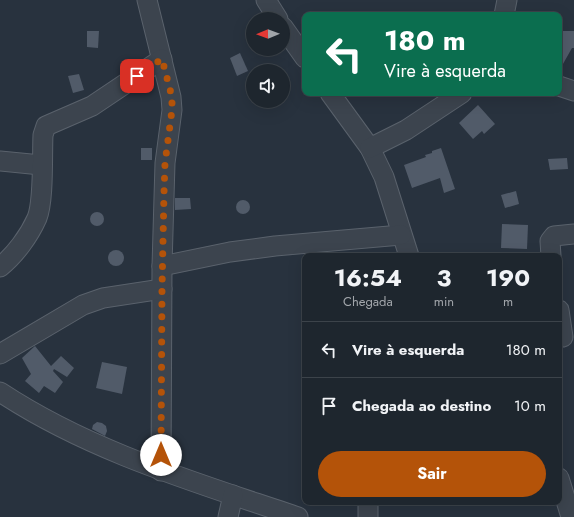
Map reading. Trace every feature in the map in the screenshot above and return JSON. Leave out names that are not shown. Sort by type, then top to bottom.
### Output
[{"type":"street","points":[[147,0],[172,97],[172,110],[165,163],[162,266],[161,470]]},
{"type":"street","points":[[266,0],[274,12]]},
{"type":"street","points":[[505,12],[507,0]]},
{"type":"street","points":[[290,37],[302,54]]},
{"type":"street","points":[[0,267],[18,250],[37,218],[40,205],[43,135],[46,126],[92,106],[162,59]]},
{"type":"street","points":[[562,87],[574,91]]},
{"type":"street","points":[[332,96],[370,148],[384,177],[408,253]]},
{"type":"street","points":[[370,148],[406,130],[457,96]]},
{"type":"street","points":[[0,161],[41,165]]},
{"type":"street","points":[[551,253],[550,241],[554,236],[574,234]]},
{"type":"street","points":[[162,266],[230,252],[275,246],[401,235]]},
{"type":"street","points":[[0,354],[83,305],[103,298],[162,289]]},
{"type":"street","points":[[562,324],[565,337]]},
{"type":"street","points":[[0,392],[73,435],[161,470],[298,517]]},
{"type":"street","points":[[562,488],[571,517]]},
{"type":"street","points":[[228,517],[233,495]]},
{"type":"street","points":[[368,505],[368,517]]},
{"type":"building","points":[[87,31],[99,31],[98,48],[87,47]]},
{"type":"building","points":[[562,31],[574,31],[574,48],[572,48],[562,66]]},
{"type":"building","points":[[240,53],[246,66],[246,72],[237,76],[230,58]]},
{"type":"building","points":[[79,74],[84,90],[73,93],[68,76]]},
{"type":"building","points":[[478,105],[495,124],[484,134],[482,131],[473,139],[459,123]]},
{"type":"building","points":[[141,148],[152,148],[152,160],[141,160]]},
{"type":"building","points":[[441,148],[455,189],[444,193],[440,178],[412,188],[404,165],[426,157],[425,155]]},
{"type":"building","points":[[567,158],[568,169],[550,170],[548,159]]},
{"type":"building","points":[[516,191],[519,204],[505,208],[501,195]]},
{"type":"building","points":[[175,198],[190,198],[191,209],[175,210]]},
{"type":"building","points":[[243,200],[248,202],[250,207],[248,212],[243,214],[238,212],[236,207],[238,202]]},
{"type":"building","points":[[94,212],[100,212],[104,216],[104,222],[100,226],[94,226],[90,222],[90,216]]},
{"type":"building","points":[[502,224],[528,225],[527,249],[501,248]]},
{"type":"building","points":[[113,250],[119,250],[124,255],[122,264],[119,266],[113,266],[108,261],[108,255]]},
{"type":"building","points":[[35,346],[51,366],[61,356],[74,368],[67,377],[54,369],[53,371],[63,382],[55,393],[44,386],[39,393],[25,381],[31,374],[22,358]]},
{"type":"building","points":[[102,362],[127,367],[122,394],[96,388]]},
{"type":"building","points":[[97,422],[106,426],[107,431],[105,436],[92,429],[93,425]]},
{"type":"route","points":[[137,76],[162,59],[172,97],[172,110],[165,163],[162,266],[161,455]]}]
